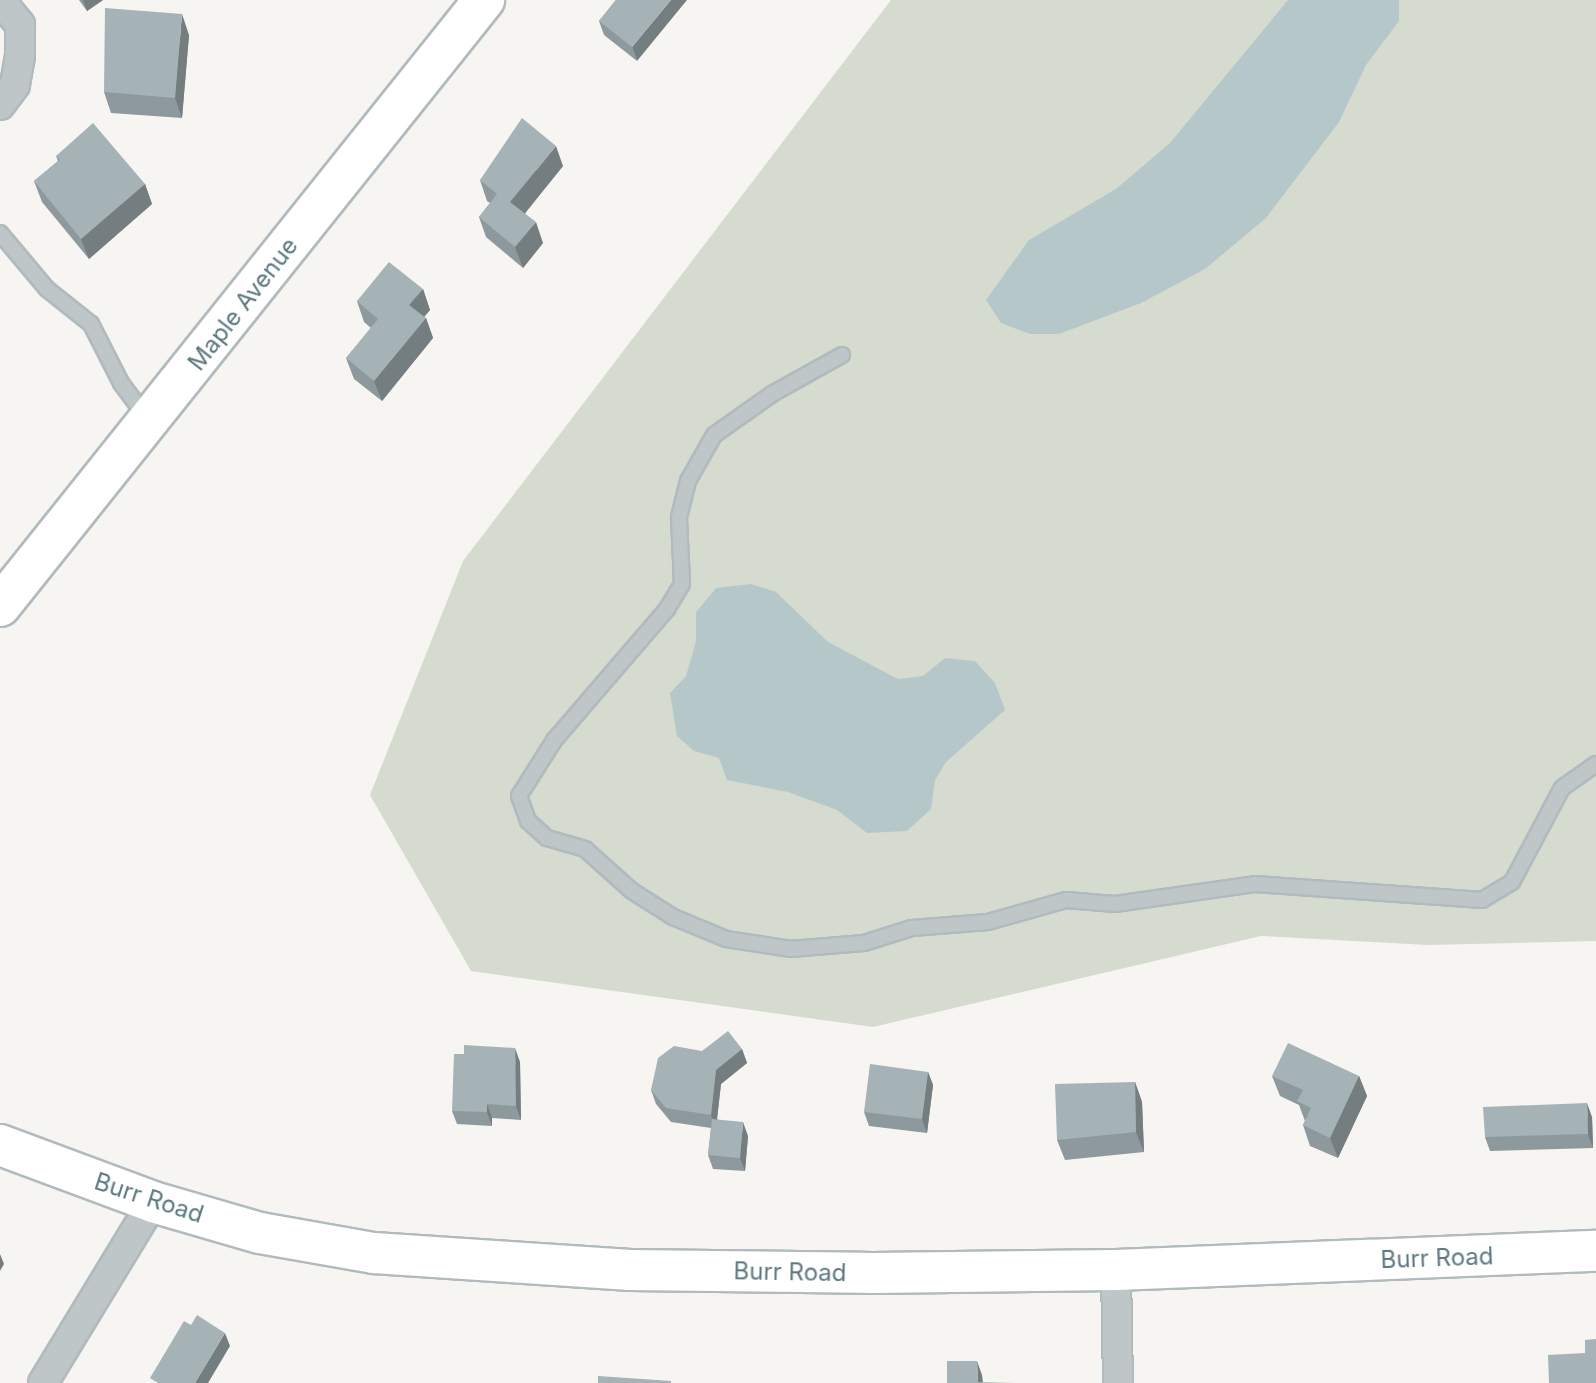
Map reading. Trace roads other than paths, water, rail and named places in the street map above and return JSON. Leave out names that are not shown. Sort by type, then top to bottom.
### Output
[{"type":"street","points":[[0,0],[20,25],[20,56],[15,85],[0,105]]},
{"type":"street","name":"Maple Avenue","points":[[0,606],[484,0]]},
{"type":"street","name":"Burr Road","points":[[0,1145],[153,1202],[260,1233],[374,1253],[645,1270],[1116,1270],[1596,1251]]},
{"type":"street","points":[[43,1383],[153,1202]]},
{"type":"street","points":[[1116,1270],[1118,1383]]},
{"type":"lane","points":[[0,233],[47,289],[91,324],[121,383],[150,421]]},
{"type":"lane","points":[[842,355],[772,394],[714,435],[688,481],[679,518],[682,584],[667,609],[555,739],[519,796],[528,821],[547,838],[585,849],[632,891],[673,917],[726,939],[791,949],[864,943],[912,928],[988,922],[1066,900],[1115,904],[1255,884],[1482,900],[1512,882],[1562,788],[1596,764]]}]
